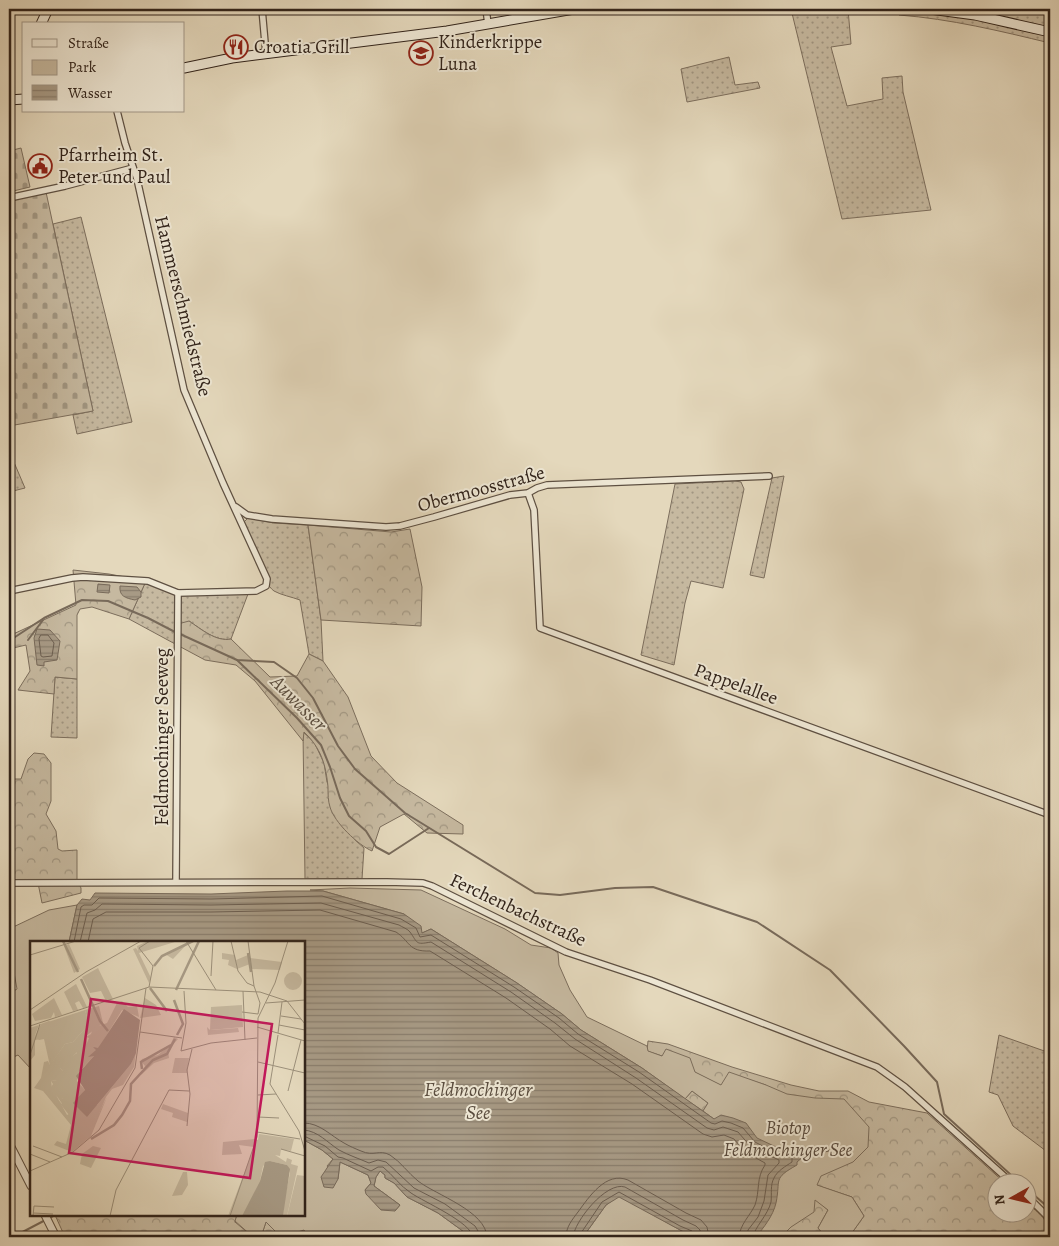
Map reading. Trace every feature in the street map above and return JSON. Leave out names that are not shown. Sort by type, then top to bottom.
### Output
[{"type":"main road","points":[[42,22],[48,9]]},
{"type":"main road","points":[[185,68],[266,54],[403,38],[574,9]]},
{"type":"main road","points":[[930,9],[975,14],[1050,32]]},
{"type":"main road","points":[[9,100],[22,99]]},
{"type":"street","points":[[262,9],[266,54]]},
{"type":"street","points":[[486,9],[488,24]]},
{"type":"street","name":"Hammerschmiedstraße","points":[[117,112],[137,179],[184,390],[223,483],[267,579],[266,586],[256,591],[178,593]]},
{"type":"street","points":[[9,198],[65,186],[133,168]]},
{"type":"street","name":"Obermoosstraße","points":[[235,506],[247,515],[272,519],[386,527],[408,524],[510,495],[528,493],[547,485],[769,476]]},
{"type":"street","name":"Pappelallee","points":[[528,493],[534,510],[540,628],[1050,815]]},
{"type":"street","points":[[9,591],[83,577],[148,581],[178,593]]},
{"type":"street","name":"Feldmochinger Seeweg","points":[[176,882],[178,593]]},
{"type":"street","name":"Ferchenbachstraße","points":[[9,883],[423,883],[566,952],[650,980],[877,1067],[905,1087],[1002,1174]]},
{"type":"street","points":[[9,1142],[30,1184]]},
{"type":"street","points":[[1036,1205],[1050,1219]]},
{"type":"street","points":[[46,1216],[56,1237]]},
{"type":"green space","points":[[791,9],[848,9],[851,44],[831,47],[847,106],[883,99],[882,78],[902,76],[903,92],[931,210],[842,219]]},
{"type":"green space","points":[[898,9],[1050,9],[1050,43],[956,22],[899,15]]},
{"type":"green space","points":[[729,57],[735,85],[758,82],[760,88],[687,102],[681,69]]},
{"type":"green space","points":[[21,148],[30,187],[9,192],[9,151]]},
{"type":"green space","points":[[46,192],[93,411],[9,426],[9,200]]},
{"type":"green space","points":[[81,217],[132,422],[77,434],[73,415],[93,411],[53,224]]},
{"type":"green space","points":[[9,444],[13,460],[25,488],[9,492]]},
{"type":"green space","points":[[784,476],[764,578],[750,575],[772,478]]},
{"type":"green space","points":[[741,482],[744,489],[723,588],[691,581],[685,603],[674,665],[641,655],[675,484]]},
{"type":"green space","points":[[248,518],[274,523],[308,525],[321,620],[323,661],[309,654],[300,600],[274,591],[264,579],[244,522]]},
{"type":"green space","points":[[308,525],[391,532],[410,529],[422,587],[421,626],[321,620]]},
{"type":"green space","points":[[73,570],[146,581],[129,619],[92,607],[80,609],[77,615],[77,679],[55,677],[54,694],[18,690],[30,671],[26,645],[9,649],[9,636],[76,605]]},
{"type":"green space","points":[[146,581],[177,594],[248,594],[231,639],[214,637],[189,621],[177,645],[129,619]]},
{"type":"green space","points":[[189,621],[214,637],[231,639],[270,677],[297,676],[309,654],[323,661],[348,697],[371,756],[397,783],[463,825],[463,834],[427,833],[404,814],[380,827],[372,851],[360,844],[341,826],[332,813],[324,764],[315,744],[304,732],[303,741],[255,681],[236,665],[205,660],[177,645],[178,624]]},
{"type":"green space","points":[[55,677],[77,679],[77,738],[51,737]]},
{"type":"green space","points":[[303,732],[314,742],[324,763],[327,782],[355,840],[364,848],[362,879],[305,879]]},
{"type":"green space","points":[[34,753],[44,754],[51,763],[51,801],[46,814],[56,831],[58,849],[62,851],[77,850],[77,880],[81,888],[81,893],[42,903],[38,883],[9,884],[9,779],[21,779],[28,759]]},
{"type":"green space","name":"Biotop Feldmochinger See","points":[[350,888],[421,890],[505,929],[531,945],[551,948],[558,953],[559,965],[570,990],[587,1017],[647,1046],[648,1051],[662,1056],[666,1049],[690,1058],[695,1072],[721,1085],[729,1072],[787,1094],[815,1098],[844,1099],[869,1127],[868,1147],[853,1162],[821,1176],[817,1185],[852,1197],[864,1216],[849,1237],[826,1237],[818,1228],[828,1210],[815,1200],[814,1212],[791,1227],[781,1237],[698,1237],[714,1119],[703,1111],[708,1103],[692,1091],[685,1099],[642,1068],[581,1030],[562,1014],[517,983],[431,929],[422,933],[404,914],[323,891],[310,890]]},
{"type":"green space","points":[[77,905],[69,941],[30,941],[30,1068],[18,1055],[9,1059],[9,994],[17,989],[9,945],[9,929],[49,910]]},
{"type":"green space","points":[[999,1035],[1050,1053],[1050,1154],[1013,1126],[998,1095],[989,1092]]},
{"type":"green space","name":"Biotop Feldmochinger See","points":[[648,1041],[668,1044],[732,1067],[791,1085],[819,1091],[848,1091],[869,1102],[927,1113],[995,1174],[986,1174],[986,1224],[1036,1224],[1036,1211],[1045,1221],[1048,1231],[1047,1237],[849,1237],[864,1216],[852,1197],[816,1185],[815,1199],[828,1210],[818,1228],[826,1237],[756,1237],[766,1085],[747,1079],[722,1086],[662,1056],[647,1051]]},
{"type":"green space","points":[[692,1091],[708,1103],[703,1111],[685,1099]]},
{"type":"green space","points":[[305,1141],[333,1159],[327,1166],[338,1179],[340,1162],[368,1175],[371,1183],[365,1190],[395,1211],[400,1205],[374,1186],[380,1171],[385,1175],[385,1178],[394,1183],[407,1197],[438,1213],[471,1237],[308,1237],[304,1230],[281,1237],[266,1222],[261,1237],[253,1237],[235,1221],[237,1216],[305,1216]]},
{"type":"green space","points":[[619,1196],[693,1237],[583,1237],[606,1205]]},
{"type":"green space","points":[[55,1216],[237,1216],[235,1222],[253,1237],[172,1237],[168,1235],[163,1237],[65,1237]]},
{"type":"green space","points":[[266,1222],[304,1230],[308,1237],[261,1237]]},
{"type":"water","points":[[98,584],[110,585],[109,593],[97,592]]},
{"type":"water","points":[[120,586],[137,587],[141,592],[141,597],[135,600],[126,597],[122,594]]},
{"type":"water","points":[[37,629],[50,630],[60,641],[57,660],[44,662],[44,666],[37,665],[34,638]]},
{"type":"water","name":"Feldmochinger See","points":[[323,891],[404,914],[421,926],[422,933],[431,929],[517,983],[562,1014],[581,1030],[642,1068],[714,1119],[721,1115],[746,1123],[757,1138],[776,1147],[803,1153],[804,1156],[797,1162],[797,1165],[784,1173],[779,1180],[775,1208],[756,1237],[693,1237],[619,1197],[606,1205],[583,1237],[471,1237],[438,1213],[407,1197],[394,1183],[385,1178],[385,1175],[380,1171],[374,1186],[400,1205],[395,1211],[381,1210],[366,1194],[365,1190],[371,1183],[368,1175],[340,1162],[338,1179],[333,1188],[324,1187],[321,1177],[333,1159],[305,1141],[305,941],[69,941],[77,905],[82,899],[90,900],[95,893],[211,894]]},
{"type":"waterway","points":[[9,641],[44,618],[82,600],[108,601],[175,632]]},
{"type":"waterway","points":[[28,640],[43,620]]},
{"type":"waterway","points":[[180,634],[237,660],[274,662],[297,678],[313,698],[338,746],[355,769],[405,813],[535,893],[560,895],[615,888],[653,887],[757,922],[830,970],[937,1082],[944,1114],[1010,1174]]},
{"type":"waterway","name":"Auwasser","points":[[237,660],[297,718],[321,745],[340,798],[349,816],[366,831],[376,847],[389,854],[429,828]]},
{"type":"waterway","points":[[803,1153],[852,1149]]},
{"type":"waterway","points":[[1036,1197],[1050,1209]]},
{"type":"waterway","points":[[13,1237],[53,1216]]},
{"type":"place","name":"Croatia Grill","points":[[236,47]]},
{"type":"place","name":"Kinderkrippe Luna","points":[[421,53]]},
{"type":"place","name":"Pfarrheim St. Peter und Paul","points":[[40,166]]}]
